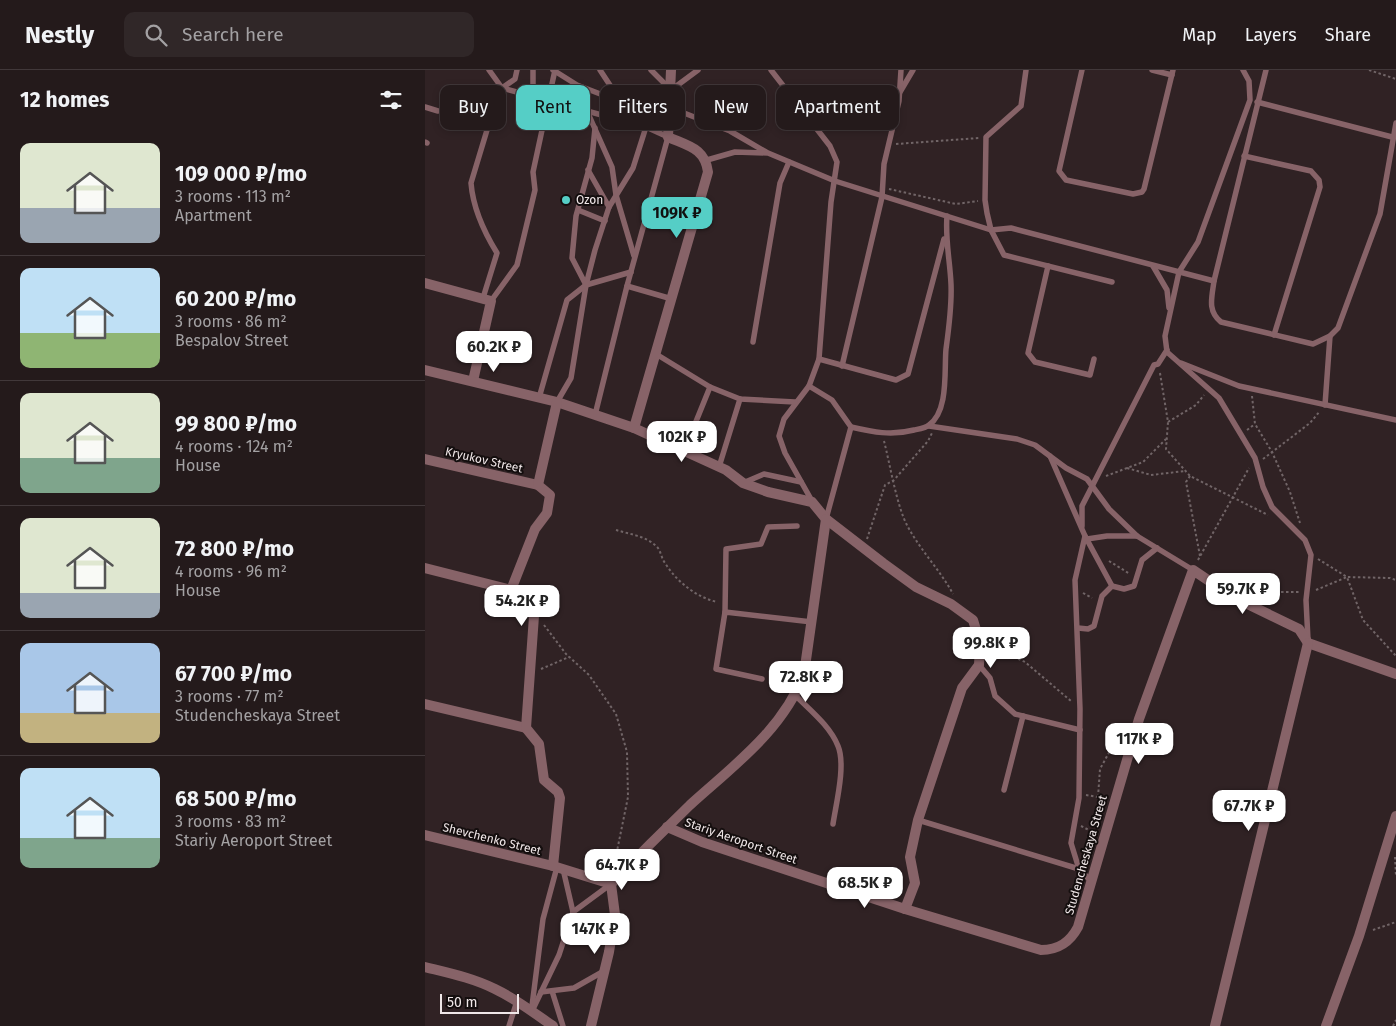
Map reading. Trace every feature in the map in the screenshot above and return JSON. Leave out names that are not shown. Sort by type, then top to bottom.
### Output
[{"type":"street","points":[[671,70],[671,85]]},
{"type":"street","points":[[634,428],[708,172],[707,160],[699,152],[668,137],[668,130]]},
{"type":"street","points":[[425,283],[487,299],[473,381]]},
{"type":"street","points":[[425,370],[557,402],[634,428],[719,467],[743,483],[769,492],[812,502],[826,519],[917,588],[951,604],[973,620],[980,641],[979,664],[962,688],[918,820],[910,857],[915,883],[905,910]]},
{"type":"street","points":[[511,590],[535,529],[547,513],[550,495],[538,485],[557,402]]},
{"type":"street","name":"Kryukov Street","points":[[425,459],[538,485]]},
{"type":"street","points":[[591,1026],[615,915],[611,884],[667,827],[774,728],[796,696],[804,674],[826,519]]},
{"type":"street","points":[[425,568],[511,590],[534,616],[526,728]]},
{"type":"street","points":[[1193,570],[1233,597],[1299,629],[1308,643],[1396,674]]},
{"type":"street","name":"Studencheskaya Street","points":[[1065,944],[1072,938],[1078,927],[1139,719],[1193,570]]},
{"type":"street","points":[[1215,1026],[1308,643]]},
{"type":"street","points":[[425,704],[526,728],[539,744],[544,780],[558,792],[560,798],[558,868]]},
{"type":"street","points":[[1326,1026],[1359,936],[1396,816]]},
{"type":"street","name":"Stariy Aeroport Street","points":[[667,827],[702,842],[905,910],[1041,950],[1054,950],[1065,944]]},
{"type":"street","name":"Shevchenko Street","points":[[425,835],[558,868],[611,884]]},
{"type":"street","points":[[425,967],[465,977],[494,988],[517,1001],[553,1026]]},
{"type":"lane","points":[[489,70],[501,85]]},
{"type":"lane","points":[[506,86],[515,79],[517,70]]},
{"type":"lane","points":[[533,70],[533,85]]},
{"type":"lane","points":[[552,85],[554,70],[577,85],[600,94]]},
{"type":"lane","points":[[600,70],[610,85]]},
{"type":"lane","points":[[651,70],[666,85]]},
{"type":"lane","points":[[678,85],[698,70]]},
{"type":"lane","points":[[771,70],[830,146],[837,162],[819,359],[809,386],[784,419],[779,436],[785,453],[812,502]]},
{"type":"lane","points":[[842,366],[882,197],[884,164],[900,93],[901,70]]},
{"type":"lane","points":[[900,93],[913,70]]},
{"type":"lane","points":[[1026,70],[1021,106],[986,137],[985,200],[991,230],[1004,255],[1112,282]]},
{"type":"lane","points":[[1082,70],[1059,171],[1066,180],[1133,194],[1141,192],[1144,188],[1172,73],[1151,70]]},
{"type":"lane","points":[[1243,70],[1249,81],[1250,100],[1197,242],[1179,272],[1165,336],[1167,350],[1177,362],[1219,398],[1256,461],[1263,487],[1272,507],[1305,540],[1311,554],[1307,592],[1308,643]]},
{"type":"lane","points":[[1266,70],[1214,281],[1211,307],[1215,318],[1221,322],[1313,344],[1330,336],[1338,328],[1380,214],[1392,137],[1396,123]]},
{"type":"lane","points":[[1257,102],[1392,137]]},
{"type":"lane","points":[[425,107],[438,111]]},
{"type":"lane","points":[[685,113],[730,131],[768,153],[789,162],[835,181],[882,197],[991,230],[1011,228],[1214,281]]},
{"type":"lane","points":[[590,117],[612,167],[616,195],[635,258]]},
{"type":"lane","points":[[586,285],[572,258],[578,210],[588,170],[595,128]]},
{"type":"lane","points":[[487,130],[471,183],[472,198],[488,239],[497,254],[487,299]]},
{"type":"lane","points":[[487,299],[517,265],[535,190],[533,172],[542,130]]},
{"type":"lane","points":[[557,402],[571,378],[586,285],[609,207],[633,168],[646,130]]},
{"type":"lane","points":[[595,415],[627,286],[668,137],[653,130]]},
{"type":"lane","points":[[707,160],[735,152],[768,153]]},
{"type":"lane","points":[[1244,156],[1311,171],[1319,180],[1320,187],[1274,335]]},
{"type":"lane","points":[[753,342],[780,183],[789,162]]},
{"type":"lane","points":[[588,170],[609,207]]},
{"type":"lane","points":[[578,210],[605,221]]},
{"type":"lane","points":[[819,359],[896,380],[908,374],[945,235],[947,216]]},
{"type":"lane","points":[[932,426],[937,415],[946,379],[951,283],[945,235]]},
{"type":"lane","points":[[1048,266],[1028,353],[1035,362],[1089,375],[1094,359]]},
{"type":"lane","points":[[1153,266],[1167,290],[1170,313]]},
{"type":"lane","points":[[539,398],[567,300],[586,285],[631,272]]},
{"type":"lane","points":[[627,286],[672,298]]},
{"type":"lane","points":[[1325,405],[1330,336]]},
{"type":"lane","points":[[1082,530],[1082,506],[1091,485],[1136,404],[1154,364],[1158,364],[1167,350]]},
{"type":"lane","points":[[655,354],[710,387],[739,399],[795,402]]},
{"type":"lane","points":[[1177,362],[1251,389],[1396,420]]},
{"type":"lane","points":[[809,386],[832,400],[851,427],[882,434],[903,433],[932,426],[1017,439],[1035,445],[1087,479],[1109,509],[1137,536],[1193,570]]},
{"type":"lane","points":[[684,451],[710,387]]},
{"type":"lane","points":[[719,467],[739,399]]},
{"type":"lane","points":[[826,519],[851,427]]},
{"type":"lane","points":[[1050,456],[1082,530],[1112,586]]},
{"type":"lane","points":[[743,483],[764,474],[801,482]]},
{"type":"lane","points":[[762,679],[716,669],[725,612],[726,549],[761,544],[768,527],[797,526]]},
{"type":"lane","points":[[1086,538],[1137,536]]},
{"type":"lane","points":[[1086,538],[1075,580],[1080,730],[1079,793],[1071,843],[1079,869],[1091,881]]},
{"type":"lane","points":[[1112,586],[1124,588],[1134,586],[1142,560],[1157,548]]},
{"type":"lane","points":[[1078,628],[1088,629],[1094,626],[1101,596],[1112,586]]},
{"type":"lane","points":[[725,612],[812,622]]},
{"type":"lane","points":[[979,664],[990,678],[995,696],[1015,714],[1080,730]]},
{"type":"lane","points":[[796,696],[824,724],[839,748],[841,773],[833,824]]},
{"type":"lane","points":[[1004,790],[1023,716]]},
{"type":"lane","points":[[918,820],[1079,869]]},
{"type":"lane","points":[[558,868],[573,912]]},
{"type":"lane","points":[[532,1011],[543,919],[558,868]]},
{"type":"lane","points":[[532,1011],[559,954],[573,912],[611,884]]},
{"type":"lane","points":[[541,992],[574,988],[604,971]]},
{"type":"lane","points":[[552,991],[563,1026]]},
{"type":"lane","points":[[509,1026],[517,1001]]},
{"type":"path","points":[[1369,70],[1396,80]]},
{"type":"path","points":[[889,144],[986,137]]},
{"type":"path","points":[[883,187],[957,204],[985,200]]},
{"type":"path","points":[[1158,364],[1168,422],[1166,449],[1190,476],[1268,515]]},
{"type":"path","points":[[1168,422],[1196,405],[1209,389]]},
{"type":"path","points":[[1251,389],[1255,424],[1272,452],[1290,492],[1305,540]]},
{"type":"path","points":[[1193,570],[1256,461],[1272,452],[1310,423],[1325,405]]},
{"type":"path","points":[[864,548],[885,485],[894,480],[928,441],[932,426]]},
{"type":"path","points":[[882,434],[906,525],[924,555],[937,568],[953,594],[951,604]]},
{"type":"path","points":[[1091,485],[1108,475],[1143,462],[1167,438]]},
{"type":"path","points":[[1127,468],[1151,475],[1185,471]]},
{"type":"path","points":[[1190,476],[1186,482],[1200,556]]},
{"type":"path","points":[[616,530],[649,540],[659,548],[664,562],[679,581],[701,598],[725,604]]},
{"type":"path","points":[[1094,552],[1136,578]]},
{"type":"path","points":[[1311,554],[1347,578],[1363,620],[1396,656]]},
{"type":"path","points":[[1243,592],[1307,592],[1318,590],[1347,578],[1390,578],[1396,580]]},
{"type":"path","points":[[1076,589],[1099,601]]},
{"type":"path","points":[[534,616],[542,622],[569,657],[589,675],[615,714],[627,752],[628,797],[617,851],[624,870]]},
{"type":"path","points":[[980,641],[1025,662],[1080,709]]},
{"type":"path","points":[[529,673],[569,657]]},
{"type":"path","points":[[1098,797],[1100,769],[1117,738],[1125,732]]},
{"type":"path","points":[[1079,793],[1098,797],[1113,808]]},
{"type":"path","points":[[1074,824],[1104,837]]},
{"type":"path","points":[[1359,936],[1396,922]]},
{"type":"path","points":[[1393,1026],[1396,1020]]},
{"type":"place","name":"Ozon","points":[[566,200]]}]
